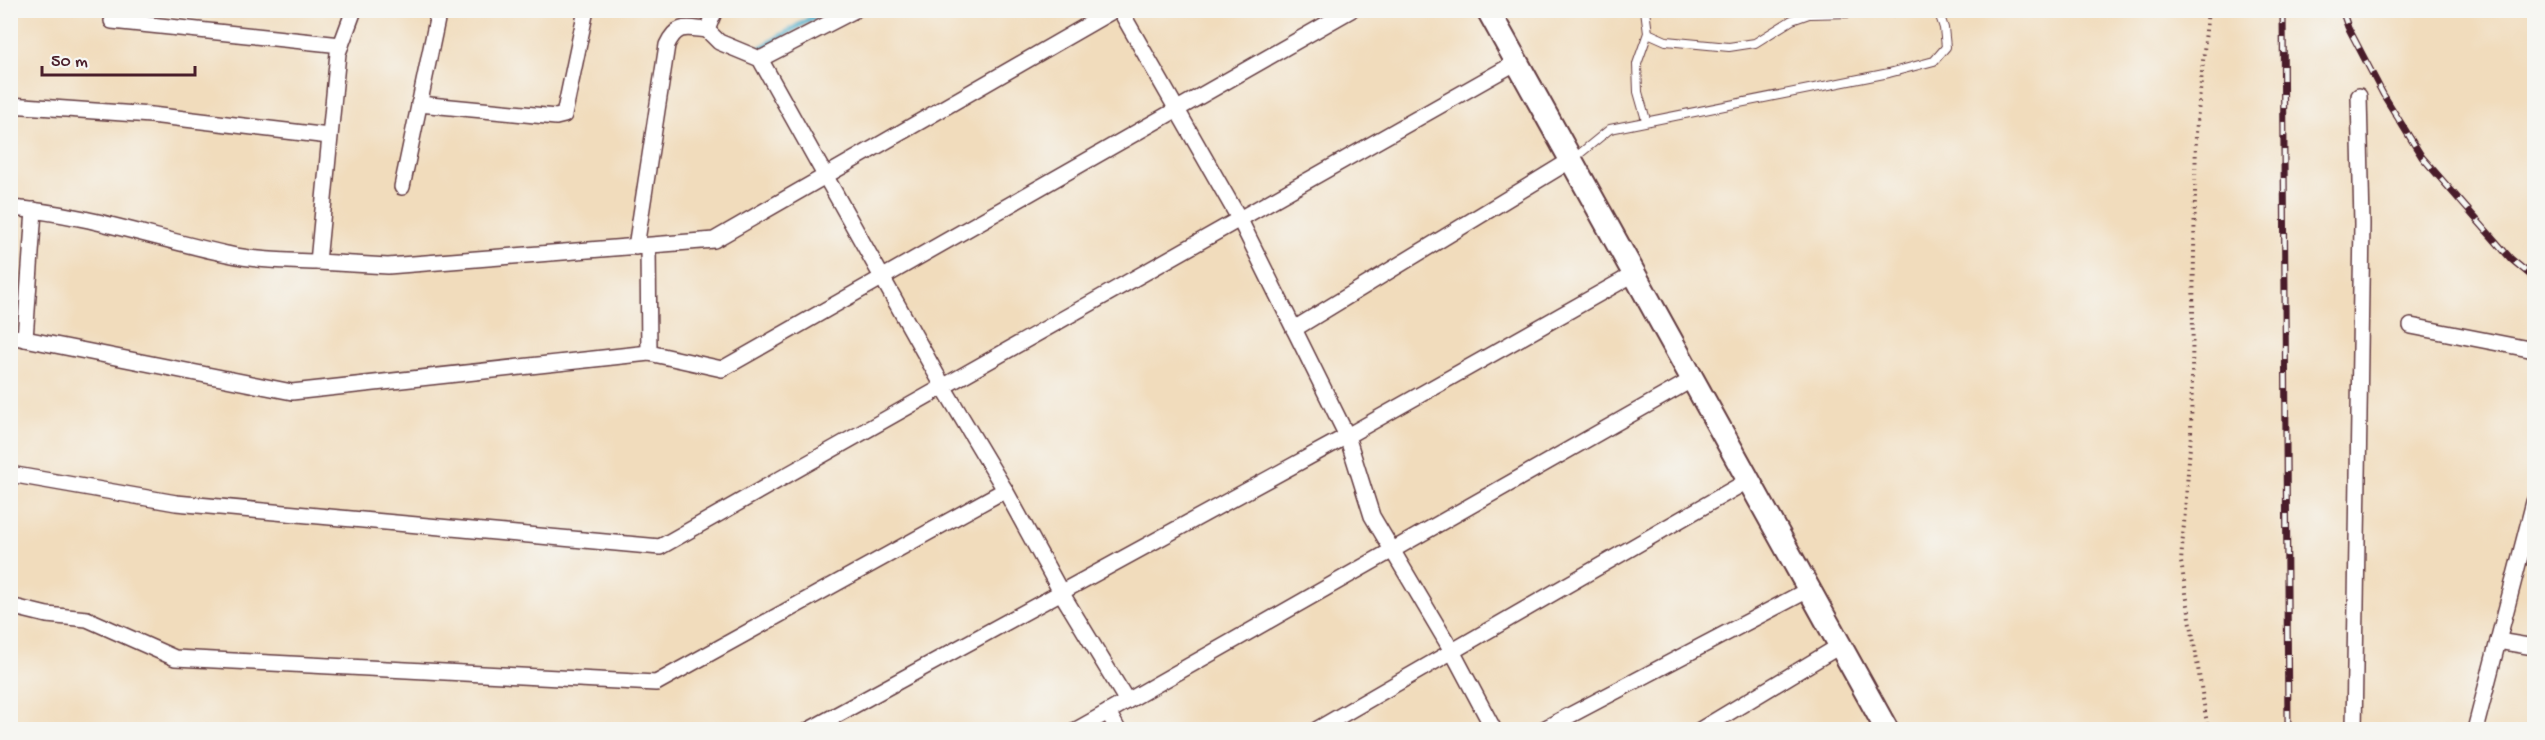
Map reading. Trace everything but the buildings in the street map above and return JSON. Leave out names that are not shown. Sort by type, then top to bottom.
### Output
[{"type":"main road","points":[[1488,10],[1887,729]]},
{"type":"street","points":[[318,262],[338,53],[354,10]]},
{"type":"street","points":[[402,187],[439,10]]},
{"type":"street","points":[[419,104],[556,117],[564,115],[586,10]]},
{"type":"street","points":[[707,30],[715,10]]},
{"type":"street","points":[[760,59],[855,10]]},
{"type":"street","points":[[10,208],[34,210],[118,227],[229,255],[277,261],[388,266],[714,240],[1114,10]]},
{"type":"street","points":[[1120,10],[1240,219],[1347,436],[1372,516],[1452,651],[1494,729]]},
{"type":"street","points":[[34,210],[18,338],[291,392],[649,353],[722,369],[1351,10]]},
{"type":"street","points":[[112,21],[340,45]]},
{"type":"street","points":[[649,353],[642,246],[667,45],[672,34],[679,29],[707,30],[719,42],[760,59],[944,388],[1005,490],[1062,594],[1127,701]]},
{"type":"street","points":[[10,474],[176,502],[660,546],[944,388],[1517,62]]},
{"type":"street","points":[[2354,729],[2362,224],[2359,96]]},
{"type":"street","points":[[10,105],[151,115],[329,136]]},
{"type":"street","points":[[1294,329],[1571,160]]},
{"type":"street","points":[[809,729],[1062,594],[1634,274]]},
{"type":"street","points":[[2411,326],[2535,350]]},
{"type":"street","points":[[1076,729],[1693,379]]},
{"type":"street","points":[[1316,729],[1749,480]]},
{"type":"street","points":[[10,606],[47,615],[87,619],[174,658],[656,683],[1005,490]]},
{"type":"street","points":[[2475,729],[2535,501]]},
{"type":"street","points":[[1542,729],[1810,590]]},
{"type":"street","points":[[2498,640],[2535,647]]},
{"type":"street","points":[[1700,729],[1841,645]]},
{"type":"street","points":[[1108,712],[1118,729]]},
{"type":"lane","points":[[1646,10],[1648,33],[1637,64],[1638,92],[1646,120]]},
{"type":"lane","points":[[1571,160],[1610,129],[1889,73],[1934,61],[1946,47],[1944,28],[1938,11],[1809,14],[1792,20],[1755,43],[1729,47],[1666,41],[1648,33]]},
{"type":"path","points":[[2208,10],[2196,133],[2191,434],[2181,562],[2208,729]]},
{"type":"waterway","points":[[761,48],[825,10]]},
{"type":"railway","points":[[2283,10],[2288,730]]},
{"type":"railway","points":[[2342,10],[2348,27],[2383,94],[2422,157],[2511,259],[2534,278]]}]
